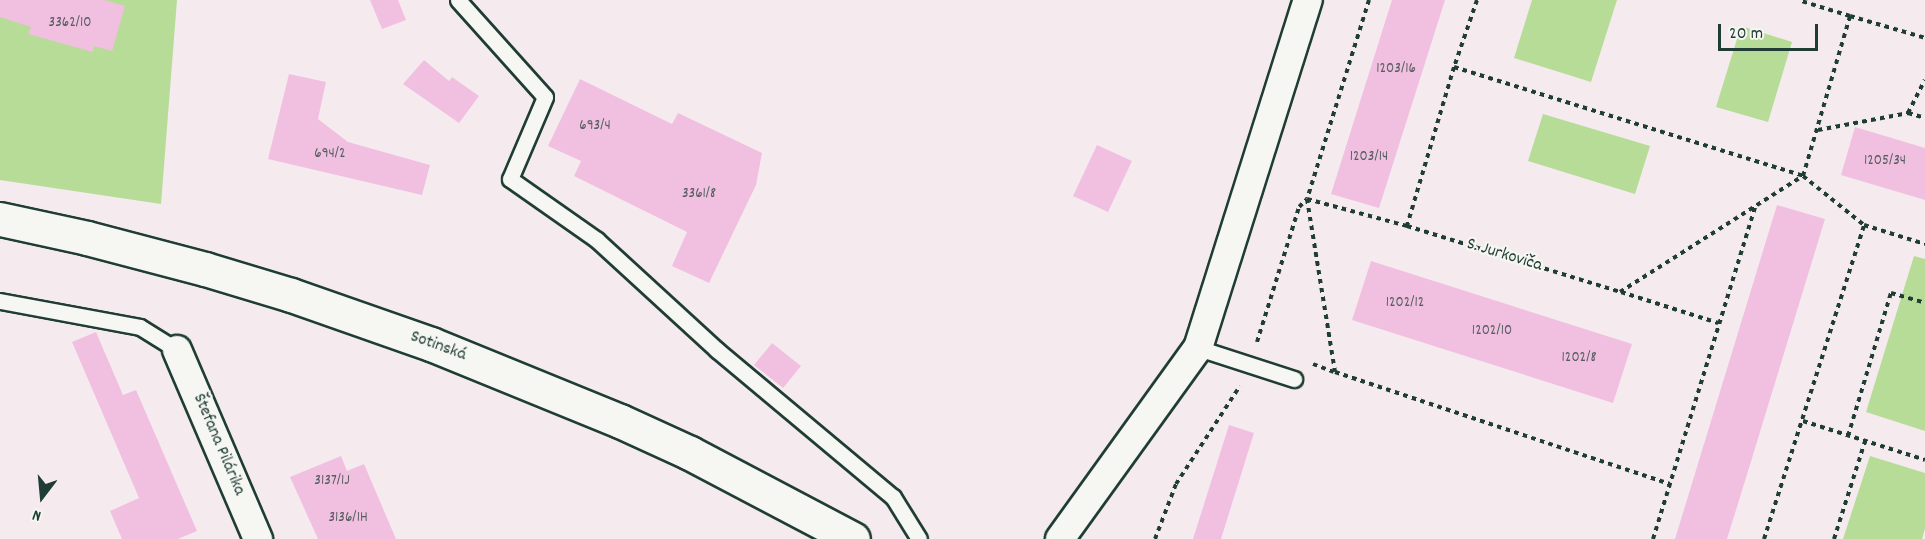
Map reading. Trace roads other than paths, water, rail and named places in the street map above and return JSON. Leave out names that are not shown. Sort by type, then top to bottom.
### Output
[{"type":"main road","name":"Sotinská","points":[[0,219],[87,238],[237,279],[291,295],[442,348],[553,392],[690,453],[853,539]]},
{"type":"street","points":[[1060,539],[1198,348],[1308,0]]},
{"type":"street","name":"Štefana Pilárika","points":[[177,350],[258,539]]},
{"type":"lane","points":[[458,0],[545,97],[510,179],[597,240],[717,350],[893,496],[920,539]]},
{"type":"lane","points":[[0,301],[140,327],[177,350]]},
{"type":"lane","points":[[1198,348],[1294,379]]}]
